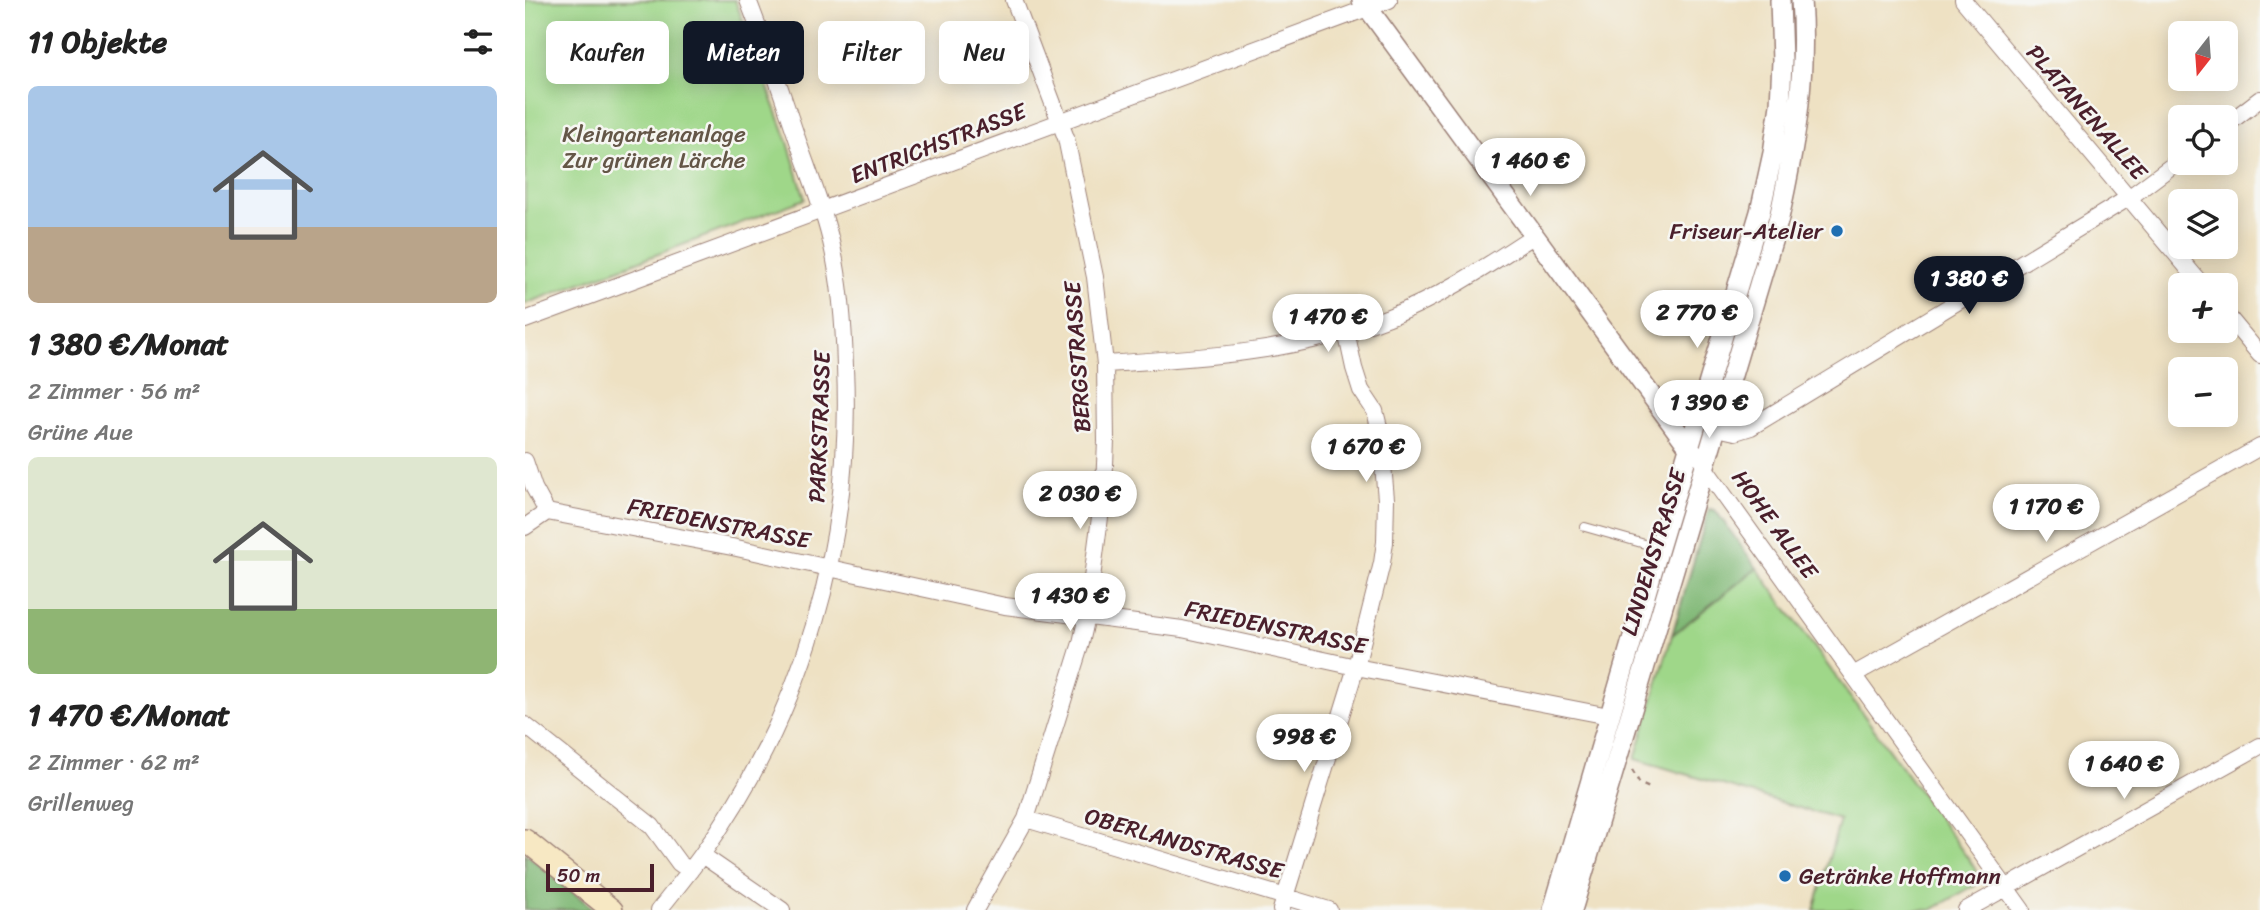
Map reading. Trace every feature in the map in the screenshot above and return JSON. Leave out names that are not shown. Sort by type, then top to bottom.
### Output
[{"type":"main road","points":[[525,840],[612,910]]},
{"type":"street","name":"PARKSTRASSE","points":[[659,910],[702,855],[745,786],[783,713],[807,649],[830,569],[843,484],[847,399],[843,322],[833,247],[823,211],[748,0]]},
{"type":"street","name":"BERGSTRASSE","points":[[975,910],[1026,819],[1077,656],[1087,616],[1104,487],[1106,441],[1105,364],[1095,277],[1066,138],[1014,0]]},
{"type":"street","name":"ENTRICHSTRASSE","points":[[525,320],[1061,122],[1364,4],[1389,0]]},
{"type":"street","name":"LINDENSTRASSE","points":[[1572,910],[1584,836],[1658,548],[1760,212],[1780,105],[1780,0]]},
{"type":"street","name":"LINDENSTRASSE","points":[[1553,910],[1584,836],[1618,706],[1704,467],[1765,272],[1792,159],[1800,104],[1801,0]]},
{"type":"street","name":"PLATANENALLEE","points":[[1963,0],[2193,273]]},
{"type":"street","name":"HOHE ALLEE","points":[[1364,4],[1704,467],[2022,910]]},
{"type":"street","points":[[2238,116],[2260,99]]},
{"type":"street","points":[[1717,428],[1735,432],[1751,427],[2130,197],[2168,169]]},
{"type":"street","points":[[1105,364],[1229,355],[1346,331],[1390,317],[1470,277],[1534,236]]},
{"type":"street","points":[[2238,328],[2260,355]]},
{"type":"street","points":[[1283,903],[1356,667],[1382,563],[1386,499],[1380,432],[1375,411],[1361,390],[1346,331]]},
{"type":"street","points":[[1853,675],[2260,447]]},
{"type":"street","points":[[525,461],[534,488],[547,512],[525,527]]},
{"type":"street","name":"FRIEDENSTRASSE","points":[[547,512],[732,547],[1005,606],[1182,629],[1356,667],[1618,706]]},
{"type":"street","points":[[525,725],[652,826],[680,863],[690,871]]},
{"type":"street","points":[[1966,910],[2260,746]]},
{"type":"street","name":"OBERLANDSTRASSE","points":[[1026,819],[1283,903],[1329,910]]},
{"type":"street","points":[[702,855],[782,910]]},
{"type":"lane","name":"LINDENSTRASSE","points":[[1585,527],[1658,548]]},
{"type":"path","points":[[1630,767],[1640,784],[1650,788]]},
{"type":"green space","name":"Kleingartenanlage Zur grünen Lärche","points":[[525,0],[735,0],[743,21],[683,21],[683,84],[766,84],[805,199],[525,304]]},
{"type":"green space","points":[[1709,509],[1715,510],[1757,568],[1672,635]]},
{"type":"green space","points":[[1757,568],[1977,871],[1975,885],[1931,910],[1814,910],[1840,820],[1635,759],[1672,635]]},
{"type":"green space","points":[[525,853],[595,910],[525,910]]},
{"type":"place","name":"Friseur-Atelier","points":[[1837,231]]},
{"type":"place","name":"Getränke Hoffmann","points":[[1785,876]]}]
